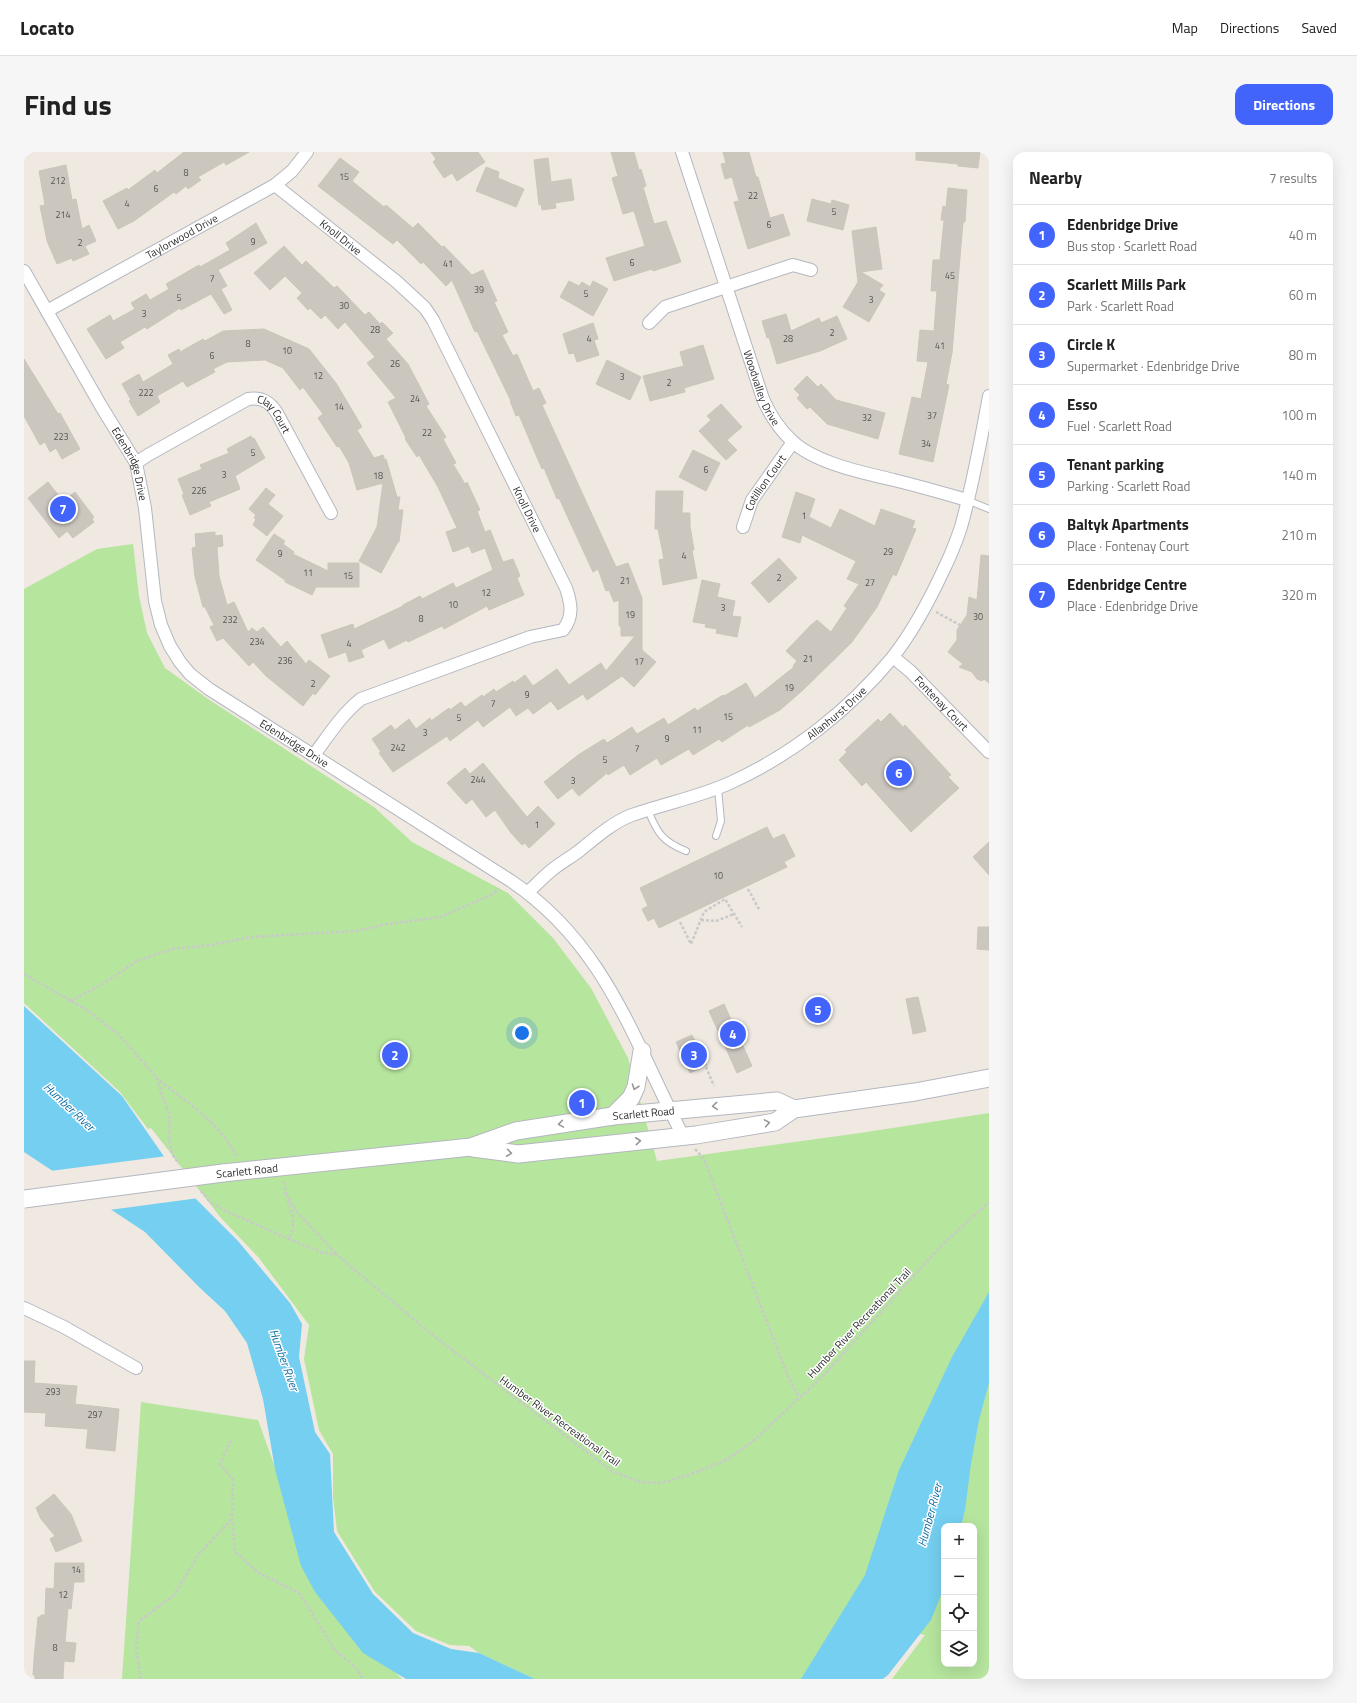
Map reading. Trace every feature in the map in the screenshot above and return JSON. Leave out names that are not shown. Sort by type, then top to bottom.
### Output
[{"type":"main road","points":[[613,1116],[631,1098],[636,1087],[642,1051]]},
{"type":"main road","name":"Scarlett Road","points":[[471,1147],[518,1154],[683,1136],[775,1122],[794,1109],[915,1092],[989,1078]]},
{"type":"main road","name":"Scarlett Road","points":[[24,1199],[223,1173],[471,1147],[516,1131],[613,1116],[777,1101],[794,1109]]},
{"type":"street","name":"Taylorwood Drive","points":[[47,311],[275,185],[292,171],[307,152]]},
{"type":"street","name":"Woodvalley Drive","points":[[682,152],[725,287],[763,399],[770,414],[793,442],[818,458],[967,500]]},
{"type":"street","name":"Knoll Drive","points":[[275,185],[397,282],[425,308],[433,320],[566,588],[570,600],[571,612],[569,622],[563,630],[530,637],[361,699],[343,716],[314,755]]},
{"type":"street","points":[[649,323],[665,307],[725,287],[793,265],[811,270]]},
{"type":"street","name":"Edenbridge Drive","points":[[24,271],[136,464],[145,508],[155,601],[160,625],[180,662],[190,674],[209,689],[528,892],[558,921],[588,956],[621,1008],[669,1110],[683,1136]]},
{"type":"street","name":"Allanhurst Drive","points":[[528,892],[551,870],[617,822],[631,815],[700,796],[770,762],[819,729],[856,696],[893,657],[925,607],[950,555],[960,528],[978,456],[989,396]]},
{"type":"street","name":"Clay Court","points":[[136,464],[148,455],[248,399],[260,399],[271,404],[277,412],[331,513]]},
{"type":"street","name":"Cotillion Court","points":[[744,527],[752,500],[793,442]]},
{"type":"street","name":"Fontenay Court","points":[[893,657],[910,671],[989,752]]},
{"type":"street","points":[[24,1308],[64,1326],[136,1368]]},
{"type":"lane","points":[[967,500],[989,509]]},
{"type":"lane","points":[[716,836],[721,821],[718,788]]},
{"type":"lane","points":[[648,810],[654,826],[661,837],[676,847],[686,850]]},
{"type":"path","points":[[925,607],[960,625]]},
{"type":"path","points":[[70,1001],[101,985],[137,961],[172,949],[211,945],[251,937],[356,931],[387,924],[440,917],[489,896],[511,880]]},
{"type":"path","points":[[748,889],[760,911]]},
{"type":"path","points":[[680,922],[692,944],[704,912],[725,899],[742,927]]},
{"type":"path","points":[[701,920],[716,921],[734,914]]},
{"type":"path","points":[[24,974],[90,1012],[119,1035],[156,1077],[192,1106],[219,1131],[233,1150]]},
{"type":"path","points":[[706,1067],[714,1086]]},
{"type":"path","points":[[156,1077],[170,1118],[169,1139],[172,1154]]},
{"type":"path","points":[[698,1152],[704,1159],[786,1372],[799,1397]]},
{"type":"path","points":[[289,1239],[293,1229],[294,1218],[286,1194],[297,1212],[337,1256]]},
{"type":"path","name":"Humber River Recreational Trail","points":[[210,1202],[226,1211],[289,1239],[321,1252],[337,1256],[435,1337],[612,1471],[640,1482],[662,1483],[697,1472],[728,1459],[754,1441],[799,1397],[821,1378],[941,1246],[989,1202]]},
{"type":"path","points":[[231,1440],[220,1464],[233,1480],[232,1519],[235,1552],[259,1573],[299,1593],[335,1650],[356,1668],[363,1679]]},
{"type":"path","points":[[141,1679],[136,1648],[139,1621],[174,1594],[199,1554],[232,1519]]},
{"type":"green space","points":[[133,544],[139,596],[147,633],[165,668],[208,699],[374,807],[412,842],[508,893],[553,938],[591,988],[628,1058],[657,1161],[860,1133],[989,1113],[989,1679],[892,1679],[925,1635],[851,1619],[810,1679],[535,1679],[479,1653],[469,1646],[450,1645],[416,1631],[375,1592],[337,1531],[333,1497],[333,1454],[319,1430],[304,1359],[309,1325],[259,1258],[221,1218],[151,1128],[148,1129],[120,1092],[24,1003],[24,589],[97,549]]},
{"type":"green space","points":[[141,1402],[258,1420],[289,1506],[351,1626],[402,1679],[122,1679]]},
{"type":"water","name":"Humber River","points":[[24,1006],[122,1096],[188,1191],[238,1241],[290,1303],[302,1324],[299,1357],[315,1432],[330,1454],[334,1532],[373,1594],[413,1633],[451,1649],[479,1653],[535,1679],[406,1679],[363,1653],[315,1592],[301,1566],[275,1469],[263,1399],[247,1343],[225,1311],[145,1232],[24,1152]]},
{"type":"water","name":"Humber River","points":[[989,1292],[989,1383],[979,1420],[962,1523],[941,1523],[941,1595],[931,1620],[888,1675],[883,1679],[801,1679],[865,1575],[899,1470],[952,1357]]},
{"type":"pier","points":[[167,1156],[190,1189],[199,1198],[109,1210],[50,1171]]},
{"type":"building","points":[[184,152],[249,152],[226,165],[224,162],[198,177],[201,180],[188,189],[186,186],[176,194],[174,192],[134,221],[118,229],[103,201],[127,188],[128,190],[155,170],[157,173]]},
{"type":"building","points":[[431,152],[478,152],[485,162],[457,181],[452,173],[444,178],[433,162],[436,159]]},
{"type":"building","points":[[611,152],[634,152],[639,170],[641,169],[646,186],[643,187],[654,224],[666,221],[681,262],[614,281],[606,258],[645,246],[634,211],[623,214],[612,178],[618,176]]},
{"type":"building","points":[[723,152],[749,152],[770,218],[783,214],[790,235],[748,249],[734,202],[739,201],[732,177],[725,179],[721,164],[726,163]]},
{"type":"building","points":[[916,152],[980,152],[978,168],[958,166],[958,164],[916,160]]},
{"type":"building","points":[[340,158],[359,172],[352,181],[384,207],[386,205],[413,228],[418,223],[442,247],[444,246],[472,275],[483,270],[497,301],[494,302],[508,332],[502,335],[513,356],[517,354],[533,391],[539,388],[546,403],[542,405],[616,567],[628,563],[642,598],[642,650],[656,662],[634,687],[622,676],[587,700],[583,694],[558,710],[551,701],[533,714],[528,708],[516,716],[510,707],[483,727],[478,720],[450,741],[447,736],[393,772],[379,753],[381,752],[372,739],[391,725],[395,730],[409,719],[416,729],[430,718],[431,721],[449,708],[450,710],[461,702],[465,707],[482,695],[483,697],[494,689],[496,692],[513,681],[514,683],[525,675],[533,686],[557,669],[569,685],[601,663],[606,671],[635,636],[621,636],[621,626],[619,626],[619,600],[614,602],[609,590],[606,591],[598,569],[593,572],[559,498],[557,499],[544,468],[542,469],[519,415],[516,416],[511,401],[477,331],[475,332],[452,280],[446,286],[423,262],[421,264],[397,240],[393,244],[318,186]]},
{"type":"building","points":[[548,158],[551,182],[571,179],[574,200],[555,203],[556,208],[542,210],[541,204],[539,205],[534,160]]},
{"type":"building","points":[[66,165],[72,200],[76,199],[82,229],[89,225],[96,241],[85,246],[89,254],[73,261],[72,258],[57,264],[47,241],[40,206],[45,205],[39,171]]},
{"type":"building","points":[[486,167],[499,172],[498,178],[524,189],[516,207],[476,191]]},
{"type":"building","points":[[948,188],[967,190],[952,353],[946,384],[949,385],[933,462],[899,454],[912,397],[921,399],[928,362],[917,361],[920,330],[934,331],[937,291],[931,291],[933,260],[940,260],[944,220],[941,220],[943,206],[946,207]]},
{"type":"building","points":[[812,199],[831,204],[832,200],[849,205],[843,230],[807,221]]},
{"type":"building","points":[[256,223],[267,243],[218,270],[227,286],[221,289],[232,310],[224,314],[211,294],[181,310],[180,308],[147,329],[145,327],[120,342],[124,348],[106,359],[87,329],[110,315],[113,321],[135,309],[131,303],[146,294],[150,300],[169,289],[166,284],[199,265],[200,267],[230,250],[226,243]]},
{"type":"building","points":[[876,227],[882,269],[861,272],[883,285],[879,290],[885,294],[869,322],[843,307],[858,282],[852,231]]},
{"type":"building","points":[[284,246],[302,265],[306,261],[334,288],[337,286],[365,315],[369,312],[380,324],[382,322],[393,333],[386,339],[408,364],[429,404],[426,406],[446,437],[443,439],[456,463],[453,464],[465,484],[467,482],[480,510],[477,511],[485,532],[490,530],[503,562],[513,559],[520,576],[517,578],[524,595],[489,610],[487,606],[444,629],[442,626],[389,649],[384,639],[361,650],[364,657],[349,662],[346,652],[329,658],[321,635],[353,624],[354,629],[403,606],[420,596],[422,599],[453,583],[456,588],[493,570],[485,548],[472,553],[469,546],[453,552],[446,532],[457,528],[438,487],[419,455],[417,457],[405,439],[406,438],[388,402],[396,398],[367,363],[375,357],[345,322],[338,329],[325,315],[321,319],[310,308],[308,310],[297,298],[302,293],[285,276],[270,290],[254,273]]},
{"type":"building","points":[[569,281],[579,286],[582,282],[590,287],[593,281],[608,289],[593,316],[560,297]]},
{"type":"building","points":[[786,314],[791,331],[819,318],[821,323],[837,316],[847,339],[820,351],[777,364],[769,337],[767,338],[762,321]]},
{"type":"building","points":[[593,323],[598,339],[594,340],[599,355],[577,362],[574,353],[569,354],[563,334]]},
{"type":"building","points":[[264,329],[309,349],[336,383],[362,427],[357,430],[374,458],[383,455],[386,463],[386,459],[397,497],[400,497],[398,510],[403,510],[399,542],[381,573],[359,561],[377,527],[383,483],[357,490],[349,463],[339,446],[337,447],[318,418],[323,414],[303,387],[300,390],[283,368],[265,360],[227,362],[213,369],[215,372],[187,387],[183,381],[157,396],[160,402],[138,416],[129,401],[131,400],[122,384],[139,374],[143,382],[173,364],[168,355],[179,349],[180,352],[203,339],[205,341],[223,331]]},
{"type":"building","points":[[703,345],[714,379],[684,388],[685,392],[650,401],[643,376],[684,366],[680,352]]},
{"type":"building","points":[[24,359],[58,414],[60,413],[80,449],[62,459],[56,448],[50,452],[45,442],[40,445],[24,416]]},
{"type":"building","points":[[607,360],[641,377],[630,400],[596,384]]},
{"type":"building","points":[[807,376],[818,387],[821,384],[836,400],[885,413],[878,439],[827,424],[810,407],[807,409],[797,398],[800,395],[794,389]]},
{"type":"building","points":[[721,404],[742,427],[727,440],[737,450],[726,460],[699,431],[711,420],[707,416]]},
{"type":"building","points":[[251,436],[253,439],[254,438],[265,458],[235,476],[240,489],[209,502],[211,506],[190,515],[182,495],[184,494],[178,479],[202,469],[200,465],[229,453],[227,449]]},
{"type":"building","points":[[693,450],[720,463],[706,491],[679,477]]},
{"type":"building","points":[[48,482],[63,501],[75,492],[94,517],[92,519],[94,522],[73,538],[67,531],[59,538],[28,498]]},
{"type":"building","points":[[266,488],[275,495],[268,504],[283,516],[267,536],[253,525],[256,515],[249,509]]},
{"type":"building","points":[[656,491],[683,491],[682,513],[690,513],[690,526],[694,550],[692,550],[697,578],[663,585],[659,560],[664,559],[658,529],[655,529]]},
{"type":"building","points":[[796,492],[815,499],[809,517],[831,528],[840,509],[875,526],[881,509],[915,521],[912,528],[916,529],[896,576],[893,574],[877,607],[852,642],[803,690],[780,710],[749,727],[748,725],[722,742],[719,739],[693,755],[689,749],[661,765],[657,758],[630,775],[624,765],[608,775],[607,773],[579,796],[572,788],[558,799],[544,782],[578,755],[604,739],[607,743],[632,727],[637,734],[664,718],[668,725],[695,708],[697,711],[746,683],[755,698],[794,667],[793,666],[797,661],[786,651],[811,625],[817,620],[831,632],[847,608],[844,606],[859,584],[847,579],[856,561],[802,535],[800,543],[782,537]]},
{"type":"building","points":[[215,532],[215,536],[222,535],[223,546],[217,547],[219,576],[227,605],[234,602],[248,632],[252,628],[257,632],[263,627],[281,647],[287,641],[306,664],[309,660],[330,676],[315,695],[313,693],[303,706],[266,676],[253,662],[249,666],[223,638],[217,641],[210,627],[214,625],[205,607],[203,607],[195,577],[192,548],[196,547],[195,534]]},
{"type":"building","points":[[274,534],[285,541],[283,544],[294,552],[293,554],[328,571],[328,563],[359,563],[359,587],[316,587],[312,595],[285,582],[285,580],[256,560]]},
{"type":"building","points":[[981,555],[989,556],[989,683],[984,679],[982,681],[977,679],[972,672],[959,667],[963,664],[948,652],[957,640],[957,630],[967,615],[969,597],[977,600]]},
{"type":"building","points":[[779,558],[797,578],[769,603],[751,583]]},
{"type":"building","points":[[702,580],[720,584],[717,597],[735,601],[732,616],[741,617],[737,637],[716,633],[717,629],[705,627],[706,624],[693,622]]},
{"type":"building","points":[[890,713],[903,727],[905,725],[951,775],[948,777],[959,788],[911,832],[866,782],[862,786],[839,760],[847,752],[845,750],[878,719],[881,722]]},
{"type":"building","points":[[483,763],[527,817],[538,806],[555,824],[529,848],[525,843],[522,845],[511,833],[495,810],[486,817],[472,799],[466,804],[447,783],[465,768],[470,774]]},
{"type":"building","points":[[767,827],[773,839],[784,834],[795,856],[784,862],[787,867],[659,928],[654,918],[648,921],[642,909],[648,906],[640,888]]},
{"type":"building","points":[[989,842],[989,875],[973,857]]},
{"type":"building","points":[[978,927],[989,927],[989,950],[977,949]]},
{"type":"building","points":[[918,997],[926,1031],[913,1034],[906,999]]},
{"type":"building","points":[[724,1004],[752,1066],[737,1073],[709,1011]]},
{"type":"building","points":[[692,1035],[707,1065],[690,1073],[676,1042]]},
{"type":"building","points":[[24,1361],[35,1361],[34,1383],[77,1386],[75,1404],[119,1409],[115,1451],[86,1448],[88,1429],[45,1426],[46,1413],[24,1412]]},
{"type":"building","points":[[54,1494],[71,1514],[82,1541],[56,1552],[50,1539],[55,1536],[41,1519],[36,1508]]},
{"type":"building","points":[[55,1563],[84,1563],[84,1582],[74,1582],[71,1609],[68,1608],[65,1642],[76,1643],[74,1662],[64,1661],[63,1679],[35,1679],[35,1675],[33,1675],[38,1617],[45,1615],[46,1588],[54,1589]]},
{"type":"place","name":"Edenbridge Centre","points":[[63,509]]},
{"type":"place","name":"Baltyk Apartments","points":[[899,773]]},
{"type":"place","name":"Tenant parking","points":[[818,1010]]},
{"type":"place","name":"Esso","points":[[733,1034]]},
{"type":"place","name":"Scarlett Mills Park","points":[[395,1055]]},
{"type":"place","name":"Circle K","points":[[694,1055]]},
{"type":"place","name":"Edenbridge Drive","points":[[582,1103]]}]
